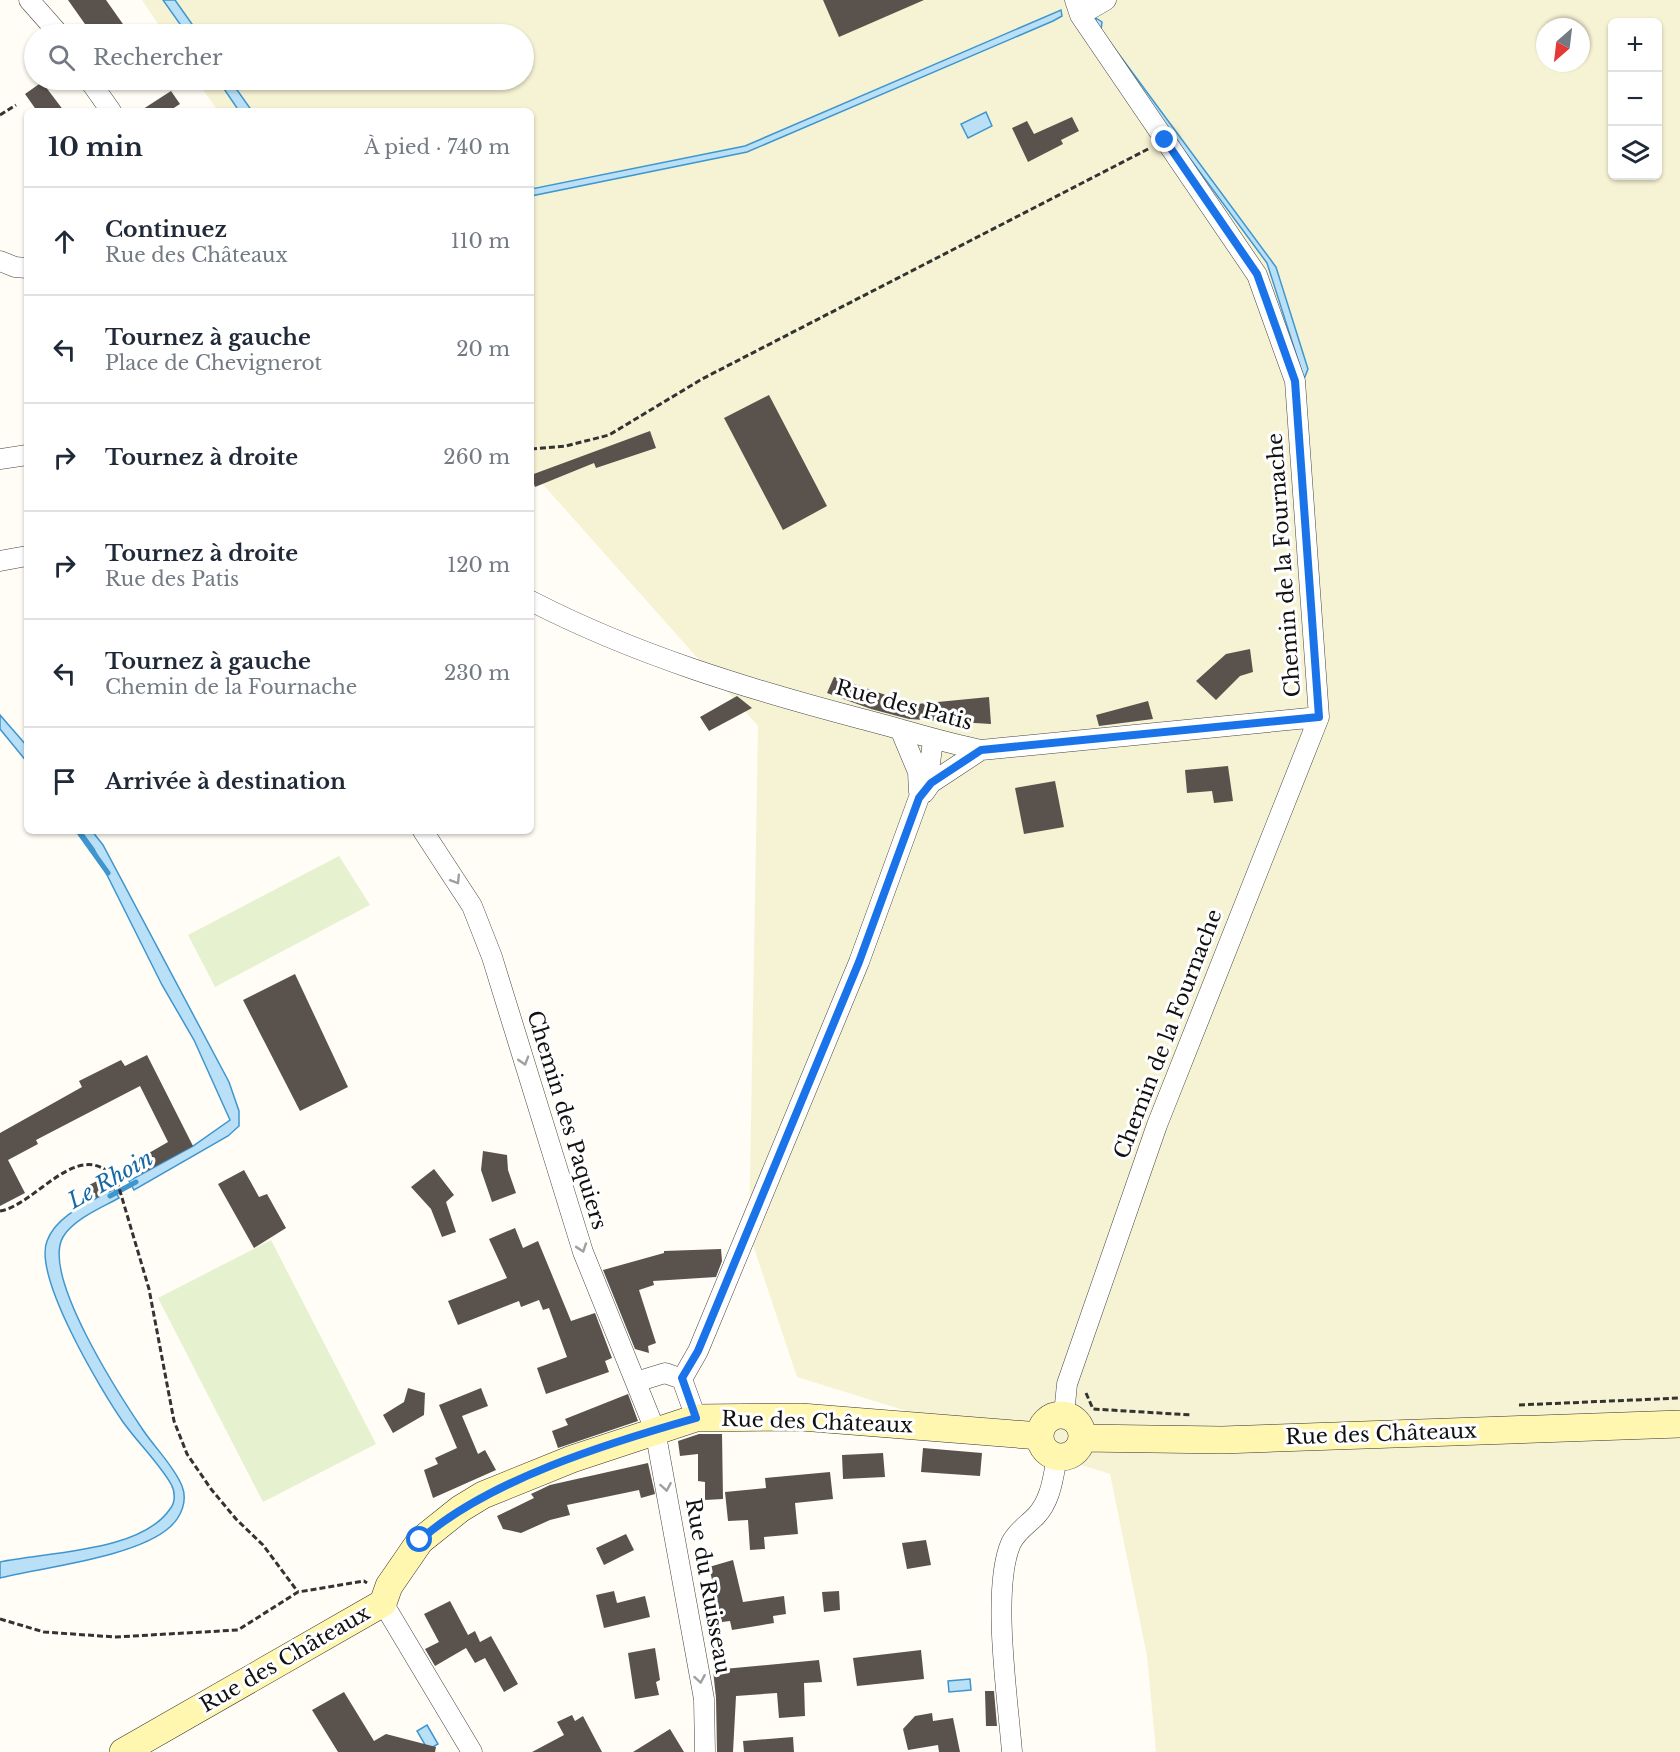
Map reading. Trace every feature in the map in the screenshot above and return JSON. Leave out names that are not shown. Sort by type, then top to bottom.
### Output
[{"type":"street","points":[[29,0],[50,24]]},
{"type":"street","points":[[1077,8],[1106,0]]},
{"type":"street","name":"Chemin de la Fournache","points":[[1064,1415],[1067,1384],[1157,1125],[1319,717],[1295,381],[1257,274],[1077,8]]},
{"type":"street","points":[[97,90],[109,108]]},
{"type":"street","points":[[0,261],[24,268]]},
{"type":"street","points":[[0,459],[24,455]]},
{"type":"street","points":[[0,561],[24,557]]},
{"type":"street","name":"Rue des Patis","points":[[534,603],[572,622],[662,659],[755,690],[900,729],[933,741],[981,750],[1319,717]]},
{"type":"street","points":[[900,729],[918,772],[919,798]]},
{"type":"street","points":[[696,1418],[682,1378],[698,1351],[859,962],[929,770],[933,741]]},
{"type":"street","points":[[919,798],[931,783],[981,750]]},
{"type":"street","name":"Chemin des Paquiers","points":[[425,834],[472,906],[492,957],[582,1252],[655,1430]]},
{"type":"street","points":[[636,1382],[665,1373],[682,1378]]},
{"type":"street","points":[[1064,1415],[1076,1420],[1082,1438],[1076,1451],[1064,1457],[1057,1457],[1044,1449],[1040,1436],[1044,1422],[1064,1415]]},
{"type":"street","name":"Rue des Châteaux","points":[[123,1752],[383,1603],[389,1586],[420,1540],[460,1509],[483,1495],[572,1459],[655,1430],[696,1418],[801,1417],[1040,1436]]},
{"type":"street","name":"Rue des Châteaux","points":[[1082,1438],[1222,1440],[1680,1424]]},
{"type":"street","name":"Rue du Ruisseau","points":[[655,1430],[704,1699],[705,1752]]},
{"type":"street","points":[[1011,1752],[1002,1620],[1007,1560],[1012,1543],[1044,1505],[1051,1490],[1057,1457]]},
{"type":"street","points":[[383,1603],[471,1752]]},
{"type":"path","points":[[0,115],[16,105]]},
{"type":"path","points":[[534,450],[566,446],[609,435],[702,379],[1165,140]]},
{"type":"path","points":[[0,1211],[13,1209],[54,1176],[91,1164],[107,1169],[117,1181],[149,1289],[174,1421],[187,1454],[211,1489],[236,1519],[263,1545],[298,1592]]},
{"type":"path","points":[[1067,1384],[1084,1388],[1093,1408],[1198,1416]]},
{"type":"path","points":[[1518,1405],[1680,1398]]},
{"type":"path","points":[[0,1619],[44,1632],[115,1637],[182,1635],[238,1630],[298,1592],[364,1581],[383,1603]]},
{"type":"shaded area","points":[[142,0],[1680,0],[1680,1752],[1156,1752],[1147,1656],[1110,1474],[797,1377],[749,1233],[758,726],[534,474],[534,108],[216,108],[203,90],[534,90],[534,24],[158,24]]},
{"type":"green space","points":[[339,856],[370,905],[215,987],[188,935]]},
{"type":"green space","points":[[271,1240],[376,1444],[263,1502],[158,1298]]},
{"type":"water","points":[[163,0],[175,0],[192,24],[180,24]]},
{"type":"water","points":[[1061,10],[1062,16],[1053,21],[747,152],[534,195],[534,188],[745,146]]},
{"type":"water","points":[[1096,18],[1102,22],[1101,30],[1276,267],[1308,369],[1304,379],[1267,263],[1095,30]]},
{"type":"water","points":[[225,90],[237,90],[250,108],[237,108]]},
{"type":"water","points":[[986,112],[992,126],[968,138],[961,124]]},
{"type":"water","points":[[0,715],[24,743],[24,758],[0,729]]},
{"type":"water","points":[[83,834],[94,834],[103,845],[229,1082],[239,1111],[239,1126],[228,1136],[134,1190],[129,1181],[193,1146],[230,1120],[194,1040],[162,985],[94,849]]},
{"type":"water","points":[[114,1189],[119,1198],[81,1219],[63,1237],[59,1255],[63,1278],[86,1335],[102,1364],[143,1430],[179,1479],[184,1492],[184,1503],[170,1527],[136,1546],[89,1560],[0,1578],[0,1562],[92,1548],[138,1534],[156,1523],[170,1509],[174,1500],[171,1484],[123,1422],[86,1360],[59,1306],[45,1258],[47,1241],[58,1223]]},
{"type":"water","points":[[970,1679],[971,1690],[949,1692],[948,1681]]},
{"type":"water","points":[[427,1725],[438,1744],[428,1750],[417,1731]]},
{"type":"building","points":[[68,0],[106,0],[123,24],[85,24]]},
{"type":"building","points":[[823,0],[924,0],[839,37]]},
{"type":"building","points":[[31,90],[48,90],[62,108],[35,108],[25,94]]},
{"type":"building","points":[[171,91],[180,104],[174,108],[145,108]]},
{"type":"building","points":[[1072,117],[1079,131],[1061,140],[1063,144],[1028,162],[1012,128],[1027,121],[1034,134]]},
{"type":"building","points":[[769,395],[827,506],[783,530],[724,418]]},
{"type":"building","points":[[650,431],[656,448],[596,468],[594,463],[535,487],[534,474]]},
{"type":"building","points":[[1250,649],[1253,672],[1240,676],[1216,700],[1196,681],[1226,654]]},
{"type":"building","points":[[834,677],[917,706],[917,704],[989,697],[991,724],[909,719],[871,709],[827,693]]},
{"type":"building","points":[[737,696],[752,708],[709,731],[700,717]]},
{"type":"building","points":[[1148,701],[1153,719],[1099,726],[1096,715]]},
{"type":"building","points":[[1228,766],[1233,801],[1214,803],[1212,791],[1187,793],[1185,770]]},
{"type":"building","points":[[1055,781],[1064,827],[1024,834],[1015,788]]},
{"type":"building","points":[[295,974],[348,1087],[300,1111],[243,1000]]},
{"type":"building","points":[[147,1055],[193,1146],[141,1174],[135,1161],[168,1142],[140,1086],[36,1140],[38,1144],[8,1160],[25,1193],[0,1206],[0,1133],[82,1087],[79,1081],[121,1060],[125,1066]]},
{"type":"building","points":[[483,1151],[507,1155],[508,1170],[516,1193],[492,1202],[481,1170]]},
{"type":"building","points":[[434,1169],[454,1195],[446,1202],[456,1232],[442,1237],[431,1209],[411,1187]]},
{"type":"building","points":[[244,1170],[259,1197],[267,1194],[286,1228],[254,1248],[218,1184]]},
{"type":"building","points":[[107,1176],[114,1189],[96,1198],[89,1185]]},
{"type":"building","points":[[515,1228],[523,1248],[538,1241],[571,1321],[595,1313],[612,1358],[605,1361],[609,1372],[546,1394],[537,1368],[567,1357],[549,1308],[543,1310],[539,1300],[521,1307],[519,1301],[458,1325],[448,1301],[507,1278],[489,1239]]},
{"type":"building","points":[[721,1249],[722,1261],[716,1277],[653,1281],[654,1285],[639,1290],[656,1343],[648,1346],[649,1353],[635,1349],[603,1270],[664,1253],[664,1251]]},
{"type":"building","points":[[408,1388],[425,1393],[424,1415],[393,1433],[383,1415],[404,1402]]},
{"type":"building","points":[[481,1388],[488,1406],[462,1416],[478,1454],[485,1450],[496,1470],[433,1498],[424,1470],[438,1464],[435,1458],[457,1448],[439,1405]]},
{"type":"building","points":[[628,1394],[638,1421],[558,1448],[552,1431],[568,1425],[565,1419]]},
{"type":"building","points":[[699,1434],[722,1434],[723,1499],[705,1500],[705,1482],[698,1481],[698,1454],[680,1456],[678,1441]]},
{"type":"building","points":[[923,1448],[982,1453],[980,1476],[921,1472]]},
{"type":"building","points":[[883,1453],[885,1477],[843,1479],[842,1455]]},
{"type":"building","points":[[648,1463],[655,1494],[641,1498],[639,1490],[567,1505],[570,1515],[550,1520],[521,1533],[503,1529],[497,1516],[534,1498],[531,1494],[550,1485]]},
{"type":"building","points":[[830,1472],[833,1499],[795,1503],[798,1534],[764,1537],[765,1549],[750,1550],[748,1520],[728,1521],[725,1492],[766,1488],[765,1478]]},
{"type":"building","points":[[626,1534],[634,1550],[604,1565],[596,1548]]},
{"type":"building","points":[[926,1540],[931,1565],[907,1569],[902,1543]]},
{"type":"building","points":[[733,1560],[743,1602],[784,1596],[786,1614],[773,1616],[774,1623],[732,1630],[730,1621],[722,1622],[709,1567]]},
{"type":"building","points":[[614,1591],[617,1603],[645,1596],[650,1617],[604,1628],[596,1595]]},
{"type":"building","points":[[839,1591],[840,1610],[824,1612],[822,1592]]},
{"type":"building","points":[[450,1601],[468,1635],[475,1631],[480,1642],[491,1636],[518,1684],[504,1692],[485,1658],[475,1663],[466,1648],[435,1666],[425,1649],[439,1642],[424,1614]]},
{"type":"building","points":[[655,1648],[660,1680],[656,1682],[659,1695],[635,1699],[628,1653]]},
{"type":"building","points":[[921,1650],[924,1679],[857,1686],[853,1658]]},
{"type":"building","points":[[819,1660],[822,1682],[804,1683],[805,1716],[779,1718],[777,1693],[736,1696],[733,1752],[717,1752],[713,1670]]},
{"type":"building","points":[[985,1691],[994,1691],[997,1726],[986,1726]]},
{"type":"building","points":[[344,1692],[374,1741],[386,1734],[436,1747],[435,1752],[338,1752],[312,1710]]},
{"type":"building","points":[[932,1713],[933,1721],[953,1718],[960,1752],[939,1752],[938,1745],[908,1750],[903,1729],[915,1716]]},
{"type":"building","points":[[572,1715],[575,1721],[583,1716],[602,1752],[532,1752],[564,1735],[557,1722]]},
{"type":"building","points":[[670,1729],[684,1752],[633,1752]]},
{"type":"building","points":[[793,1737],[794,1752],[744,1752],[743,1741]]},
{"type":"waterway","name":"Le Rhoin","points":[[80,834],[108,873]]},
{"type":"waterway","name":"Le Rhoin","points":[[110,1196],[136,1182]]},
{"type":"route","points":[[420,1540],[446,1518],[483,1495],[572,1459],[696,1418],[682,1378],[698,1351],[859,962],[919,798],[931,783],[981,750],[1319,717],[1295,381],[1257,274],[1165,140]]}]
